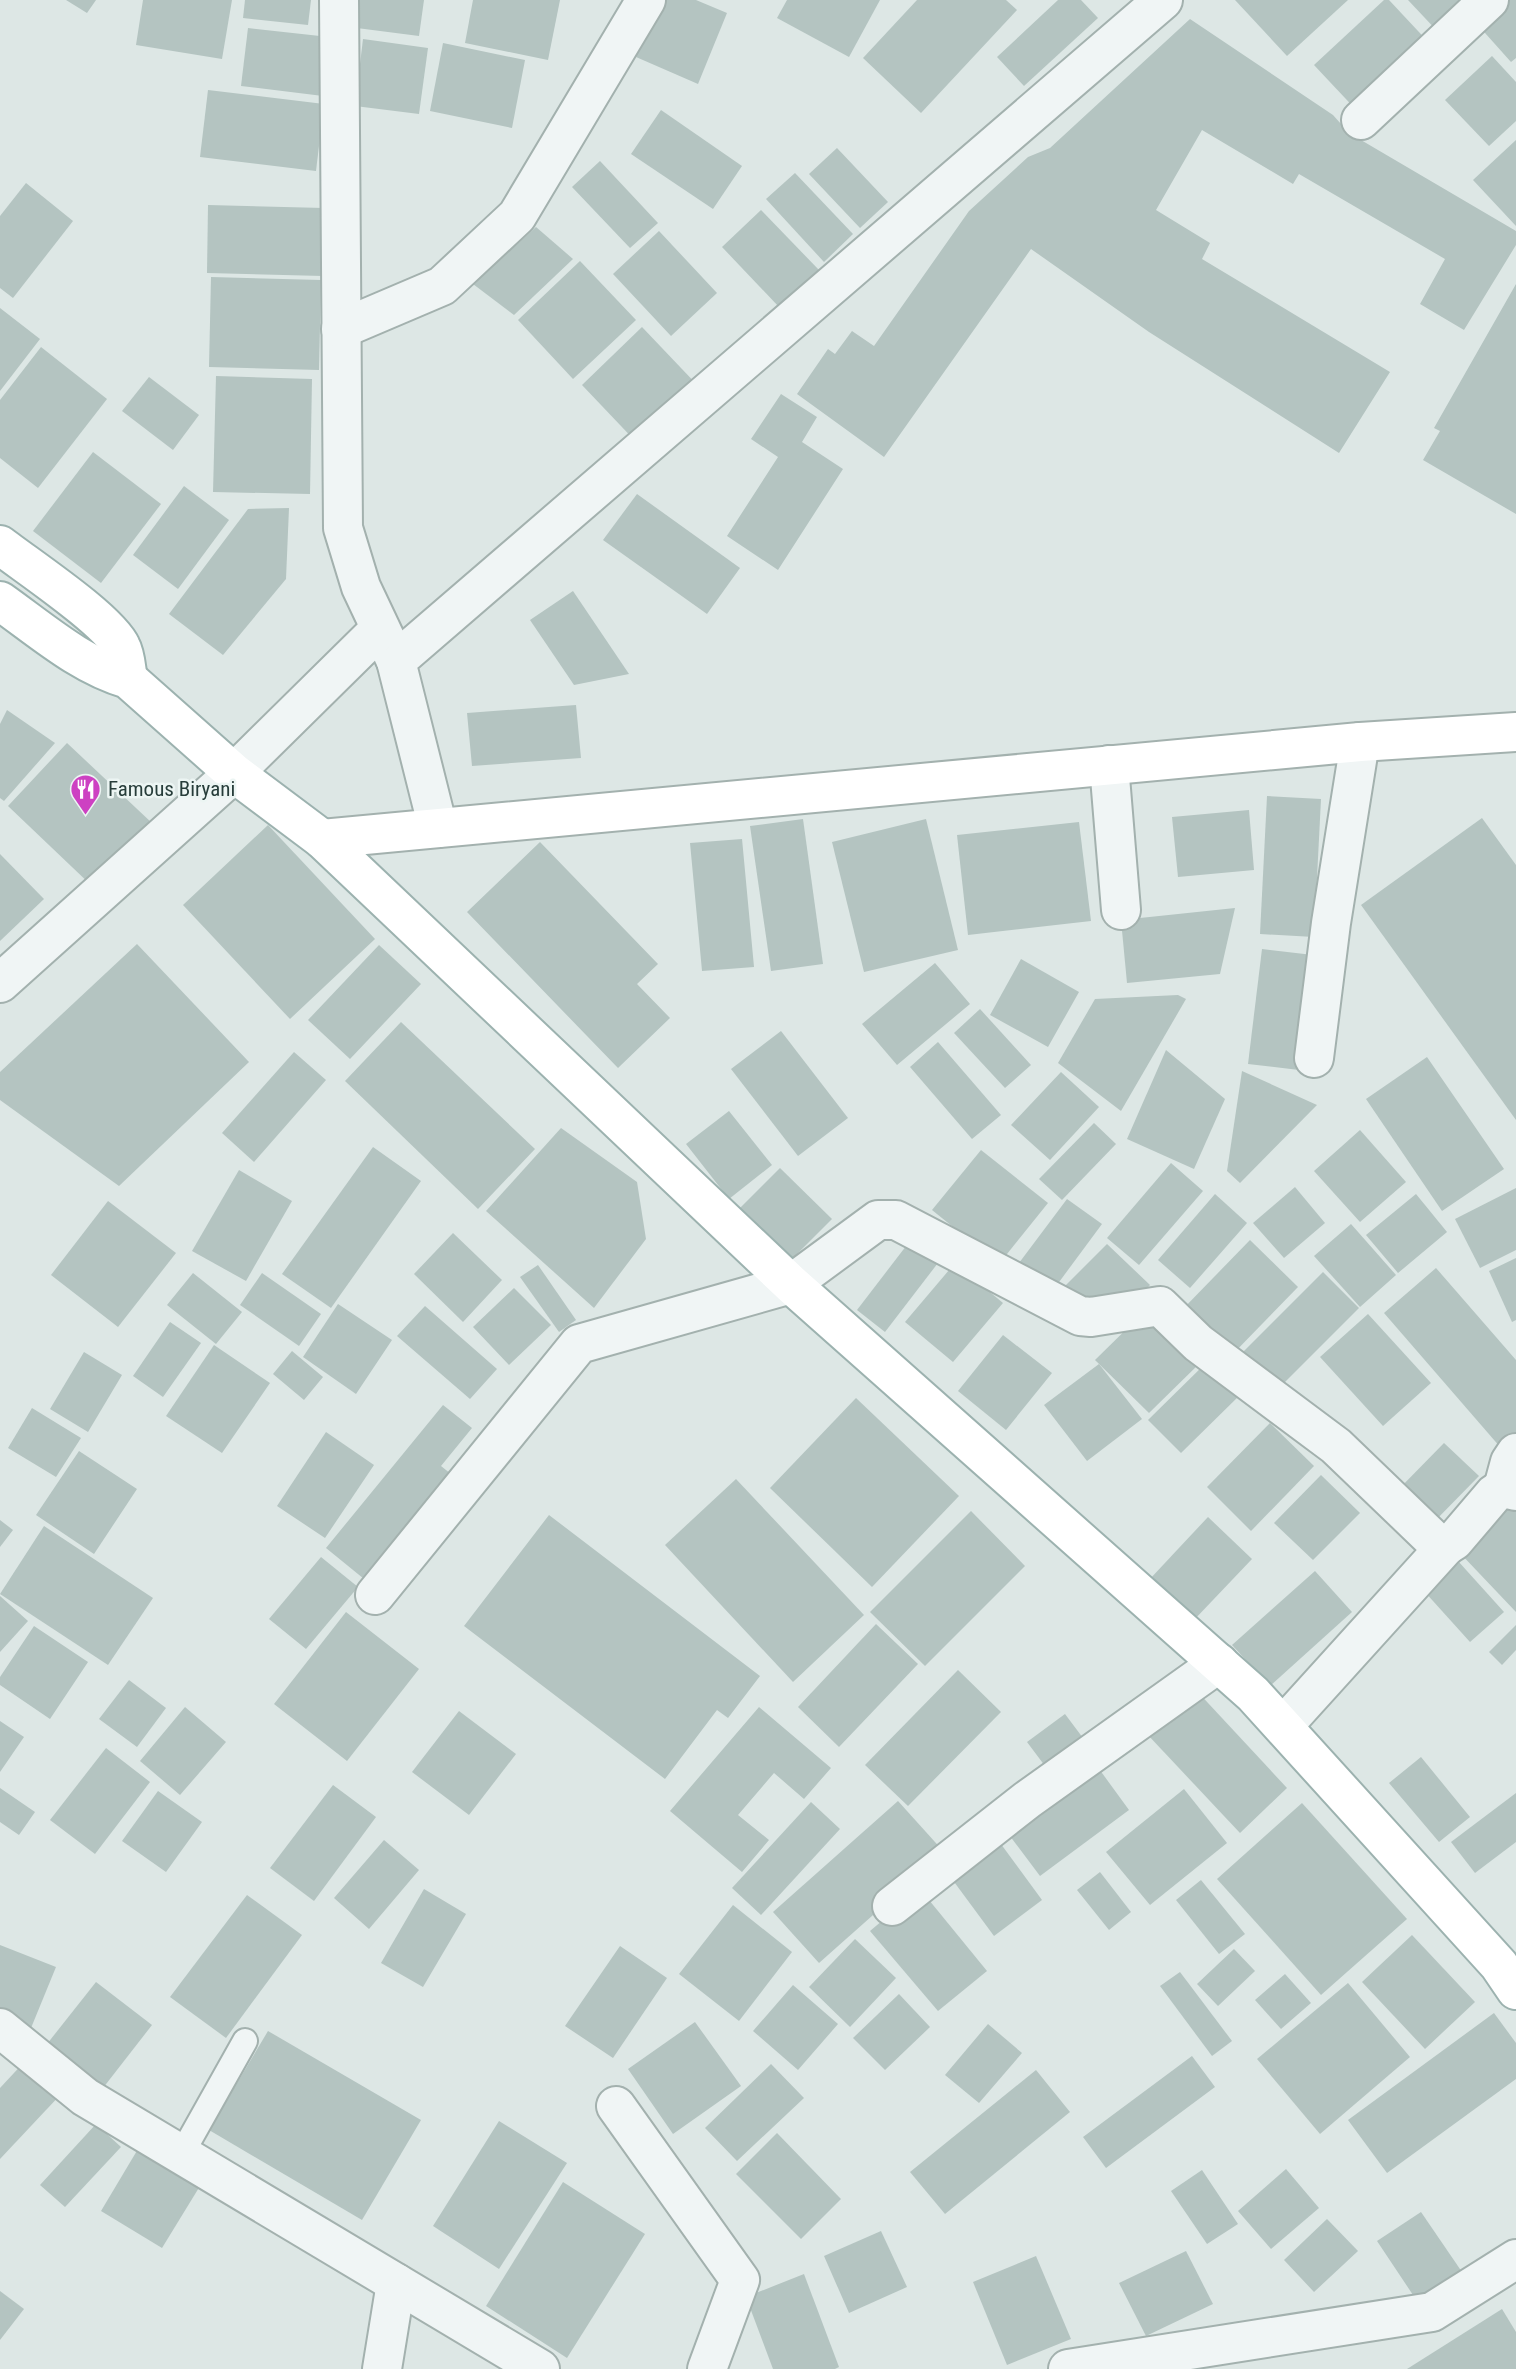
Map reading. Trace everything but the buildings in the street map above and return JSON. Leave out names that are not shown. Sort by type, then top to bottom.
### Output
[{"type":"main road","points":[[0,545],[97,619],[112,634],[121,647],[128,680]]},
{"type":"main road","points":[[0,601],[81,659],[106,673],[128,680],[234,773],[322,839],[791,1284],[1253,1694],[1510,1970]]},
{"type":"main road","points":[[322,839],[1360,742],[1516,732]]},
{"type":"street","points":[[339,0],[343,528],[361,587],[388,645],[438,828]]},
{"type":"street","points":[[341,329],[442,286],[517,216],[646,0]]},
{"type":"street","points":[[0,984],[234,773],[1163,0]]},
{"type":"street","points":[[1361,120],[1489,0]]},
{"type":"street","points":[[1314,1058],[1331,923],[1360,742]]},
{"type":"street","points":[[1109,765],[1121,910]]},
{"type":"street","points":[[375,1595],[579,1344],[791,1284],[878,1220],[896,1220],[1080,1316],[1091,1317],[1160,1306],[1198,1343],[1336,1446],[1431,1539],[1446,1546]]},
{"type":"street","points":[[1283,1726],[1446,1546],[1454,1541],[1494,1493],[1509,1490],[1510,1462],[1516,1452]]},
{"type":"street","points":[[892,1906],[1027,1800],[1219,1663]]},
{"type":"street","points":[[0,2028],[85,2097],[540,2369]]},
{"type":"street","points":[[616,2106],[740,2280],[707,2369]]},
{"type":"street","points":[[1068,2369],[1432,2312],[1516,2259]]},
{"type":"street","points":[[382,2369],[396,2283]]},
{"type":"lane","points":[[181,2155],[245,2041]]},
{"type":"place","name":"Famous Biryani","points":[[85,816]]}]
